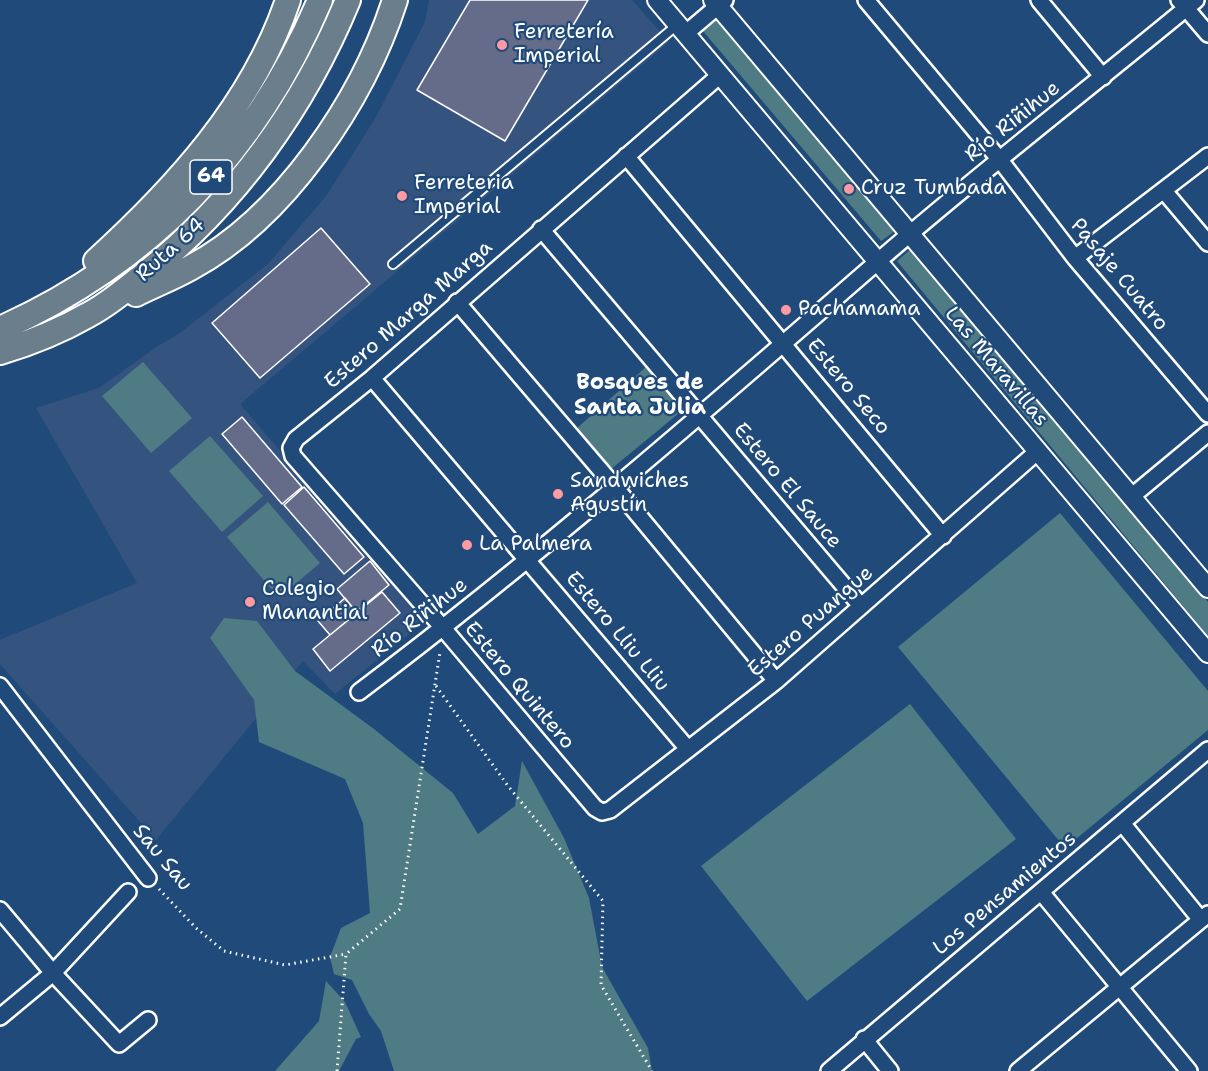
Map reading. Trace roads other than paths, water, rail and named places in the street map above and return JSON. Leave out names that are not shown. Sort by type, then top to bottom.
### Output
[{"type":"highway","points":[[48,306],[126,234],[216,134],[257,71],[288,0]]},
{"type":"highway","name":"Ruta 64","points":[[0,329],[48,306],[97,277],[130,253],[177,212],[220,167],[269,101],[306,34],[320,0]]},
{"type":"highway","name":"Ruta 64","points":[[0,352],[90,315],[159,264],[220,204],[248,172],[302,93],[348,0]]},
{"type":"highway","points":[[90,315],[191,268],[250,223],[277,198],[325,141],[345,110],[378,48],[395,0]]},
{"type":"street","name":"Las Maravillas","points":[[657,0],[1208,653]]},
{"type":"street","name":"Pasaje Cuatro","points":[[866,0],[1000,160],[1075,258],[1208,414]]},
{"type":"street","points":[[1039,0],[1103,77]]},
{"type":"street","name":"Las Maravillas","points":[[719,2],[910,234],[1208,588]]},
{"type":"street","points":[[681,29],[719,2]]},
{"type":"street","points":[[1187,3],[1208,34]]},
{"type":"street","name":"Río Riñihue","points":[[359,692],[443,628],[615,487],[785,344],[877,261],[1103,77],[1187,3]]},
{"type":"street","name":"Estero Marga Marga","points":[[291,448],[296,439],[372,378],[720,75]]},
{"type":"street","name":"Estero Seco","points":[[626,156],[944,536]]},
{"type":"street","points":[[1075,258],[1208,156]]},
{"type":"street","points":[[1164,191],[1208,243]]},
{"type":"street","name":"Estero El Sauce","points":[[541,229],[861,606]]},
{"type":"street","points":[[457,302],[776,681]]},
{"type":"street","name":"Estero Lliu Lliu","points":[[372,378],[688,749]]},
{"type":"street","points":[[1131,497],[1208,433]]},
{"type":"street","name":"Estero Quintero","points":[[291,448],[293,456],[443,628],[595,808],[602,812]]},
{"type":"street","name":"Estero Puangue","points":[[602,812],[610,810],[776,681],[944,536],[1038,451]]},
{"type":"street","name":"Sau Sau","points":[[0,686],[148,878]]},
{"type":"street","name":"Los Pensamientos","points":[[829,1071],[1208,750]]},
{"type":"street","points":[[1018,1071],[1036,1065],[1120,986],[1204,917],[1122,823]]},
{"type":"street","points":[[0,1017],[53,973],[128,892]]},
{"type":"street","points":[[1041,892],[1189,1071]]},
{"type":"street","points":[[0,910],[53,973],[119,1044],[148,1020]]},
{"type":"street","points":[[864,1039],[890,1071]]},
{"type":"lane","points":[[393,264],[681,29]]},
{"type":"place","name":"Ferretería Imperial","points":[[502,45]]},
{"type":"place","name":"Cruz Tumbada","points":[[849,189]]},
{"type":"place","name":"Ferreteria Imperial","points":[[402,196]]},
{"type":"place","name":"Pachamama","points":[[786,310]]},
{"type":"place","name":"Sandwiches Agustín","points":[[558,494]]},
{"type":"place","name":"La Palmera","points":[[467,545]]},
{"type":"place","name":"Colegio Manantial","points":[[250,602]]},
{"type":"district","name":"Bosques de Santa Julia","points":[[640,396]]}]
